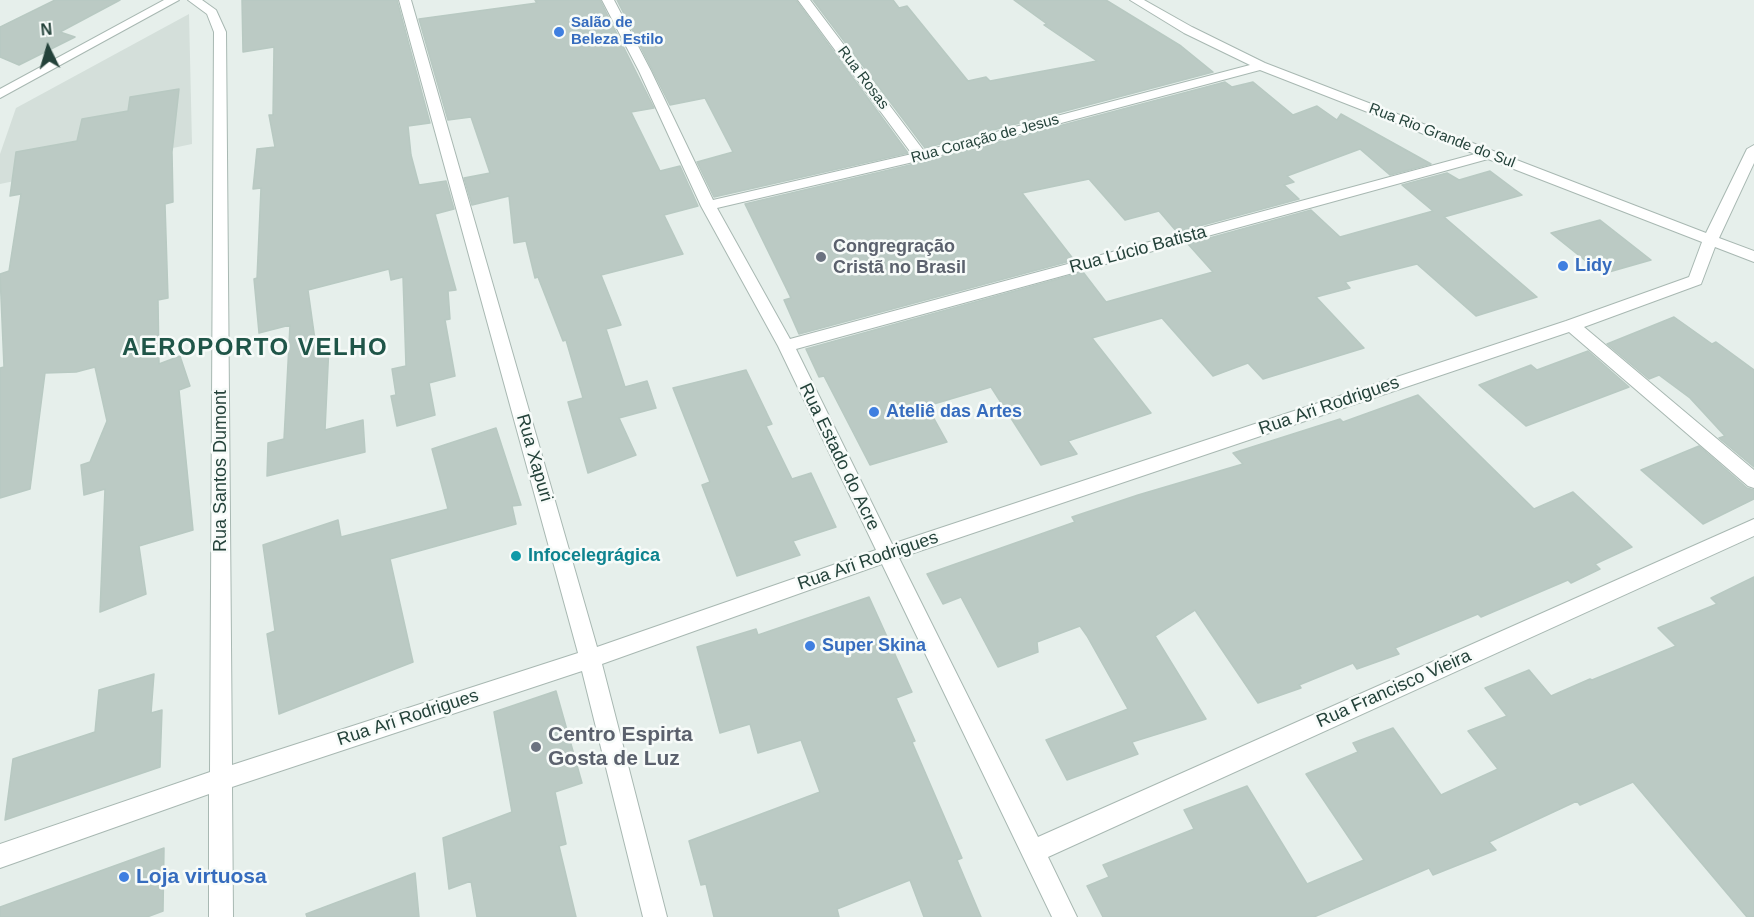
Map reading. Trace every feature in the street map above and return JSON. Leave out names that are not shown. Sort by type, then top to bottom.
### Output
[{"type":"street","points":[[0,94],[173,0]]},
{"type":"street","name":"Rua Santos Dumont","points":[[194,0],[212,12],[220,32],[221,917]]},
{"type":"street","name":"Rua Xapuri","points":[[405,0],[590,659],[655,917]]},
{"type":"street","name":"Rua Estado do Acre","points":[[608,0],[645,71],[708,206],[786,346],[886,554],[1035,851],[1065,917]]},
{"type":"street","name":"Rua Rosas","points":[[804,0],[921,156]]},
{"type":"street","name":"Rua Rio Grande do Sul","points":[[1136,0],[1188,30],[1261,66],[1754,257]]},
{"type":"street","name":"Rua Coração de Jesus","points":[[708,206],[921,156],[1261,66]]},
{"type":"street","points":[[1710,241],[1754,149]]},
{"type":"street","name":"Rua Lúcio Batista","points":[[786,346],[1490,154]]},
{"type":"street","name":"Rua Ari Rodrigues","points":[[0,856],[222,779],[590,659],[886,554],[1572,325],[1696,280],[1710,241]]},
{"type":"street","points":[[1572,325],[1754,481]]},
{"type":"street","name":"Rua Francisco Vieira","points":[[1035,851],[1754,527]]},
{"type":"shaded area","points":[[189,14],[192,144],[0,184],[0,154],[16,108]]},
{"type":"building","points":[[55,0],[120,0],[60,32],[75,37],[19,65],[0,57],[0,27]]},
{"type":"building","points":[[242,0],[397,0],[430,123],[408,126],[411,155],[419,185],[446,181],[454,209],[435,214],[456,290],[448,291],[450,319],[445,320],[455,376],[429,383],[435,415],[397,426],[391,396],[396,395],[392,369],[406,366],[403,277],[391,280],[389,269],[308,290],[316,347],[329,345],[325,430],[363,420],[365,452],[267,476],[268,443],[284,439],[290,325],[259,333],[254,279],[257,278],[261,188],[253,189],[257,149],[275,147],[269,115],[273,115],[274,47],[243,52]]},
{"type":"building","points":[[535,0],[600,0],[654,108],[631,112],[660,171],[680,166],[698,206],[664,215],[683,254],[601,275],[621,325],[606,329],[625,387],[647,381],[656,408],[619,418],[636,455],[588,473],[568,402],[583,398],[566,340],[563,341],[538,277],[535,278],[526,241],[514,243],[509,196],[472,205],[464,178],[490,173],[471,117],[448,120],[419,19],[537,3]]},
{"type":"building","points":[[617,0],[796,0],[908,153],[714,197],[697,162],[733,152],[705,98],[670,105]]},
{"type":"building","points":[[813,0],[893,0],[899,8],[907,6],[968,81],[986,77],[990,81],[1097,61],[1044,25],[1047,24],[1014,0],[1106,0],[1181,46],[1213,72],[925,148]]},
{"type":"building","points":[[1225,82],[1232,87],[1253,82],[1293,115],[1317,106],[1337,120],[1341,114],[1431,164],[1390,175],[1360,149],[1287,176],[1294,182],[1284,185],[1299,199],[1177,232],[1159,211],[1125,220],[1089,179],[1022,193],[1074,260],[799,334],[784,300],[791,298],[745,204],[927,161]]},
{"type":"building","points":[[179,89],[172,152],[173,202],[165,204],[168,298],[158,300],[159,364],[180,356],[190,386],[179,390],[193,530],[139,546],[146,594],[100,612],[105,489],[84,495],[81,465],[90,462],[107,421],[95,367],[76,372],[45,373],[30,489],[0,498],[0,368],[4,367],[0,274],[9,271],[21,194],[10,196],[16,152],[77,141],[82,119],[128,111],[130,97]]},
{"type":"building","points":[[1490,171],[1522,195],[1444,217],[1537,297],[1476,316],[1417,264],[1345,282],[1350,288],[1316,297],[1364,348],[1263,379],[1248,363],[1213,376],[1162,318],[1092,338],[1151,413],[1068,441],[1077,454],[1041,465],[991,387],[927,406],[947,442],[870,465],[824,376],[819,377],[806,349],[1083,272],[1106,302],[1213,272],[1188,244],[1311,210],[1340,237],[1433,211],[1402,185],[1447,173],[1459,180]]},
{"type":"building","points":[[1600,220],[1651,260],[1602,274],[1551,233]]},
{"type":"building","points":[[1674,317],[1712,344],[1716,342],[1754,370],[1754,467],[1719,438],[1725,436],[1690,398],[1659,375],[1649,379],[1607,344]]},
{"type":"building","points":[[1588,351],[1629,387],[1526,426],[1479,385],[1531,365],[1537,370]]},
{"type":"building","points":[[746,370],[772,424],[766,426],[792,479],[811,473],[836,527],[793,541],[800,555],[737,576],[702,485],[710,482],[673,388]]},
{"type":"building","points":[[1418,395],[1534,509],[1573,492],[1632,547],[1595,564],[1600,569],[1571,583],[1568,580],[1481,617],[1478,614],[1395,648],[1399,654],[1357,669],[1353,663],[1299,685],[1301,688],[1258,703],[1195,610],[1155,636],[1206,719],[1132,742],[1138,754],[1067,780],[1046,740],[1128,709],[1087,636],[1080,626],[1037,642],[1038,652],[998,667],[961,597],[943,604],[927,574],[1075,522],[1072,517],[1243,464],[1233,453],[1340,419],[1343,422]]},
{"type":"building","points":[[496,428],[521,505],[512,506],[516,524],[390,559],[413,662],[279,714],[267,634],[275,631],[263,545],[338,520],[341,537],[448,509],[432,449]]},
{"type":"building","points":[[1699,446],[1747,488],[1754,490],[1754,499],[1703,524],[1641,470]]},
{"type":"building","points":[[1754,577],[1754,917],[1747,917],[1633,782],[1580,805],[1577,801],[1489,842],[1496,850],[1433,875],[1429,868],[1314,917],[1103,917],[1087,886],[1109,877],[1103,865],[1194,829],[1184,810],[1247,786],[1307,884],[1364,860],[1306,774],[1358,752],[1353,743],[1393,728],[1441,795],[1498,769],[1468,731],[1507,716],[1485,688],[1529,670],[1551,696],[1676,646],[1658,628],[1717,604],[1711,598]]},
{"type":"building","points":[[869,597],[912,692],[896,698],[915,741],[912,742],[962,858],[957,860],[981,917],[924,917],[910,880],[837,909],[839,917],[714,917],[706,884],[701,885],[689,841],[820,792],[801,740],[758,753],[750,724],[720,733],[697,647],[756,629],[758,635]]},
{"type":"building","points":[[154,674],[151,713],[162,710],[160,767],[5,820],[13,759],[95,732],[99,690]]},
{"type":"building","points":[[556,691],[582,783],[555,792],[566,844],[559,846],[576,917],[477,917],[471,881],[449,889],[443,838],[512,812],[494,712]]},
{"type":"building","name":"Loja virtuosa","points":[[164,848],[163,911],[147,917],[0,917],[0,907]]},
{"type":"building","points":[[415,873],[419,917],[307,917],[306,914]]},
{"type":"place","name":"Salão de Beleza Estilo","points":[[559,32]]},
{"type":"place","name":"Congregração Cristã no Brasil","points":[[821,257]]},
{"type":"place","name":"Lidy","points":[[1563,266]]},
{"type":"place","name":"Ateliê das Artes","points":[[874,412]]},
{"type":"place","name":"Infocelegrágica","points":[[516,556]]},
{"type":"place","name":"Super Skina","points":[[810,646]]},
{"type":"place","name":"Centro Espirta Gosta de Luz","points":[[536,747]]},
{"type":"place","name":"Loja virtuosa","points":[[124,877]]},
{"type":"district","name":"AEROPORTO VELHO","points":[[255,348]]}]
